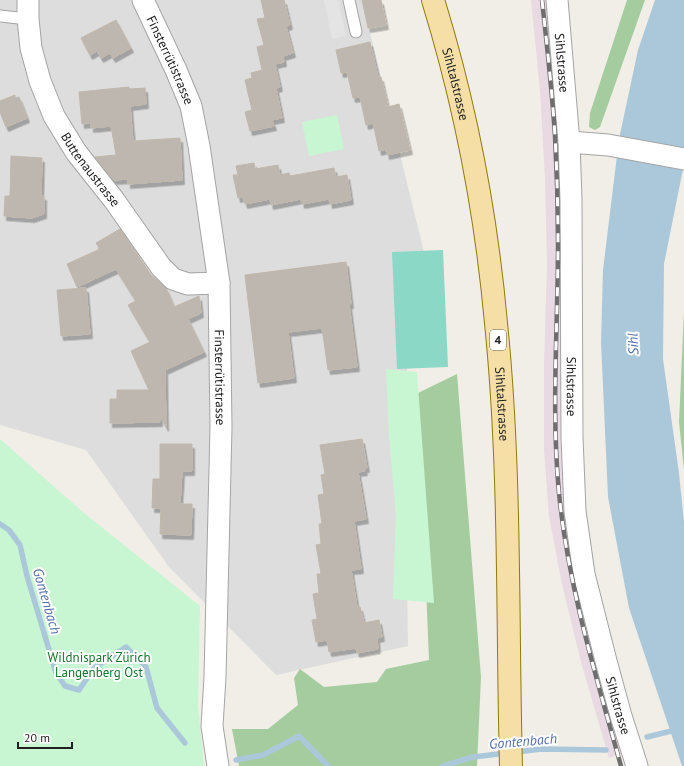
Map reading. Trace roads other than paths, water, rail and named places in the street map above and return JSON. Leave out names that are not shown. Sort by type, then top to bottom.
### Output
[{"type":"main road","name":"Sihltalstrasse","points":[[433,0],[462,105],[476,174],[490,264],[497,324],[504,450],[511,766]]},
{"type":"street","name":"Finsterrütistrasse","points":[[144,0],[191,106],[199,146],[219,283],[221,427],[215,677],[212,726],[218,766]]},
{"type":"street","name":"Sihlstrasse","points":[[556,0],[579,143],[571,200],[572,437],[578,540],[584,574],[606,661],[637,766]]},
{"type":"street","name":"Buttenaustrasse","points":[[28,10],[31,48],[40,81],[54,116],[76,152],[114,200],[161,267],[173,279],[188,284],[219,283]]},
{"type":"street","points":[[579,143],[608,146],[684,159]]},
{"type":"lane","points":[[349,0],[356,32]]},
{"type":"lane","points":[[0,16],[28,10]]},
{"type":"water","name":"Sihl","points":[[655,0],[684,0],[684,164],[664,264],[663,359],[679,473],[684,522],[684,766],[682,766],[629,608],[608,497],[601,342],[603,270],[619,139],[638,50]]},
{"type":"waterway","name":"Gontenbach","points":[[0,524],[9,530],[20,545],[27,576],[56,673],[65,686],[79,690],[94,668],[126,647],[146,667],[157,708],[185,743]]},
{"type":"waterway","name":"Gontenbach","points":[[647,737],[684,728]]},
{"type":"waterway","name":"Gontenbach","points":[[236,760],[263,755],[299,736],[328,766]]},
{"type":"waterway","name":"Gontenbach","points":[[516,752],[542,749],[606,750]]},
{"type":"waterway","name":"Gontenbach","points":[[443,766],[473,757],[507,753]]},
{"type":"railway","points":[[542,0],[548,51],[557,176],[558,244],[555,431],[559,493],[563,528],[576,597],[621,766]]},
{"type":"park label","name":"Wildnispark Zürich Langenberg Ost","points":[[99,664]]}]
